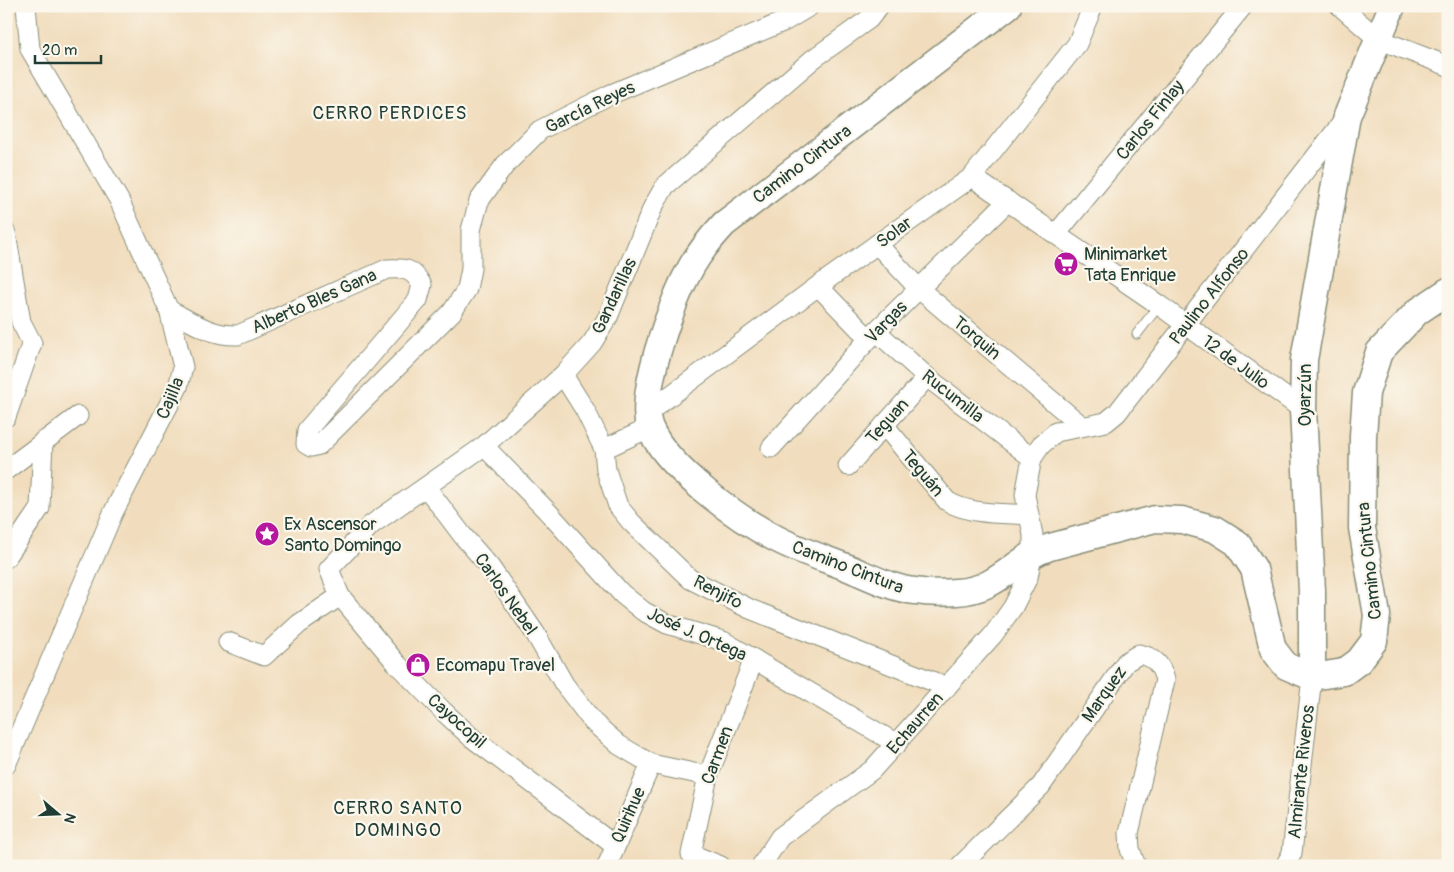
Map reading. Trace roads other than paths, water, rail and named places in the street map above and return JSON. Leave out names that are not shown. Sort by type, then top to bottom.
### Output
[{"type":"main road","name":"Camino Cintura","points":[[1008,6],[724,224],[710,239],[688,272],[671,311],[650,378],[648,420],[666,455],[707,493],[776,539],[869,577],[914,592],[958,592],[986,587],[1033,552],[1155,519],[1182,520],[1215,529],[1237,543],[1254,570],[1273,649],[1286,666],[1312,677],[1344,672],[1359,661],[1374,641],[1377,615],[1362,528],[1363,436],[1366,393],[1379,352],[1417,312],[1448,291]]},
{"type":"main road","name":"Paulino Alfonso","points":[[1348,116],[1392,6]]},
{"type":"main road","name":"Oyarzún","points":[[1312,677],[1312,583],[1303,410],[1304,360],[1348,116]]},
{"type":"street","name":"Cajilla","points":[[6,765],[113,513],[178,387],[183,368],[169,310],[119,200],[30,49],[26,6]]},
{"type":"street","name":"García Reyes","points":[[306,430],[306,444],[311,447],[319,445],[452,312],[467,290],[472,269],[471,230],[479,201],[504,165],[540,130],[609,95],[785,21],[810,6]]},
{"type":"street","name":"Gandarillas","points":[[328,569],[371,525],[484,446],[563,375],[592,343],[608,317],[653,207],[665,186],[813,60],[869,18],[879,6]]},
{"type":"street","name":"Solar","points":[[604,449],[648,420],[818,286],[972,177],[1077,44],[1093,6]]},
{"type":"street","name":"Carlos Finlay","points":[[1057,234],[1243,6]]},
{"type":"street","points":[[1340,6],[1378,39],[1448,66]]},
{"type":"street","name":"Paulino Alfonso","points":[[1033,552],[1025,495],[1032,458],[1041,445],[1056,432],[1106,422],[1117,413],[1348,116]]},
{"type":"street","name":"12 de Julio","points":[[972,177],[1159,305],[1303,410]]},
{"type":"street","name":"Vargas","points":[[770,448],[873,335],[1008,201]]},
{"type":"street","points":[[6,233],[13,321],[32,343],[6,417]]},
{"type":"street","name":"Torquin","points":[[877,244],[919,289],[1082,426]]},
{"type":"street","name":"Alberto Bles Gana","points":[[169,310],[209,332],[238,335],[387,268],[404,268],[416,274],[422,285],[418,300],[306,430]]},
{"type":"street","name":"Rucumilla","points":[[818,286],[873,335],[1032,458]]},
{"type":"street","name":"Renjifo","points":[[563,375],[585,410],[604,449],[606,470],[618,506],[631,522],[690,579],[750,609],[947,687]]},
{"type":"street","name":"Teguan","points":[[848,466],[927,377]]},
{"type":"street","points":[[6,470],[78,416]]},
{"type":"street","name":"Teguán","points":[[884,425],[947,501],[954,506],[1029,516]]},
{"type":"street","points":[[6,558],[40,508],[43,441]]},
{"type":"street","name":"José J. Ortega","points":[[484,446],[549,513],[616,588],[636,605],[667,624],[723,641],[897,744]]},
{"type":"street","name":"Carlos Nebel","points":[[426,486],[463,536],[490,567],[535,633],[564,684],[593,722],[619,745],[651,764],[708,776]]},
{"type":"street","name":"Echaurren","points":[[762,866],[780,837],[872,770],[993,635],[1013,607],[1028,577],[1033,552]]},
{"type":"street","name":"Cayocopil","points":[[328,569],[340,596],[397,664],[471,737],[614,846]]},
{"type":"street","points":[[228,642],[264,656],[299,624],[340,596]]},
{"type":"street","name":"Marquez","points":[[960,866],[1040,786],[1126,662],[1139,654],[1152,656],[1161,667],[1165,680],[1129,833],[1130,849],[1136,866]]},
{"type":"street","name":"Carmen","points":[[721,866],[691,854],[708,776],[754,658]]},
{"type":"street","name":"Almirante Riveros","points":[[1285,866],[1292,853],[1312,677]]},
{"type":"street","name":"Quirihue","points":[[607,866],[651,764]]},
{"type":"lane","points":[[1137,334],[1159,305]]},
{"type":"place","name":"Minimarket Tata Enrique","points":[[1066,264]]},
{"type":"place","name":"Ex Ascensor Santo Domingo","points":[[267,534]]},
{"type":"place","name":"Ecomapu Travel","points":[[418,665]]},
{"type":"district","name":"CERRO PERDICES","points":[[390,112]]},
{"type":"district","name":"CERRO SANTO DOMINGO","points":[[398,818]]}]
